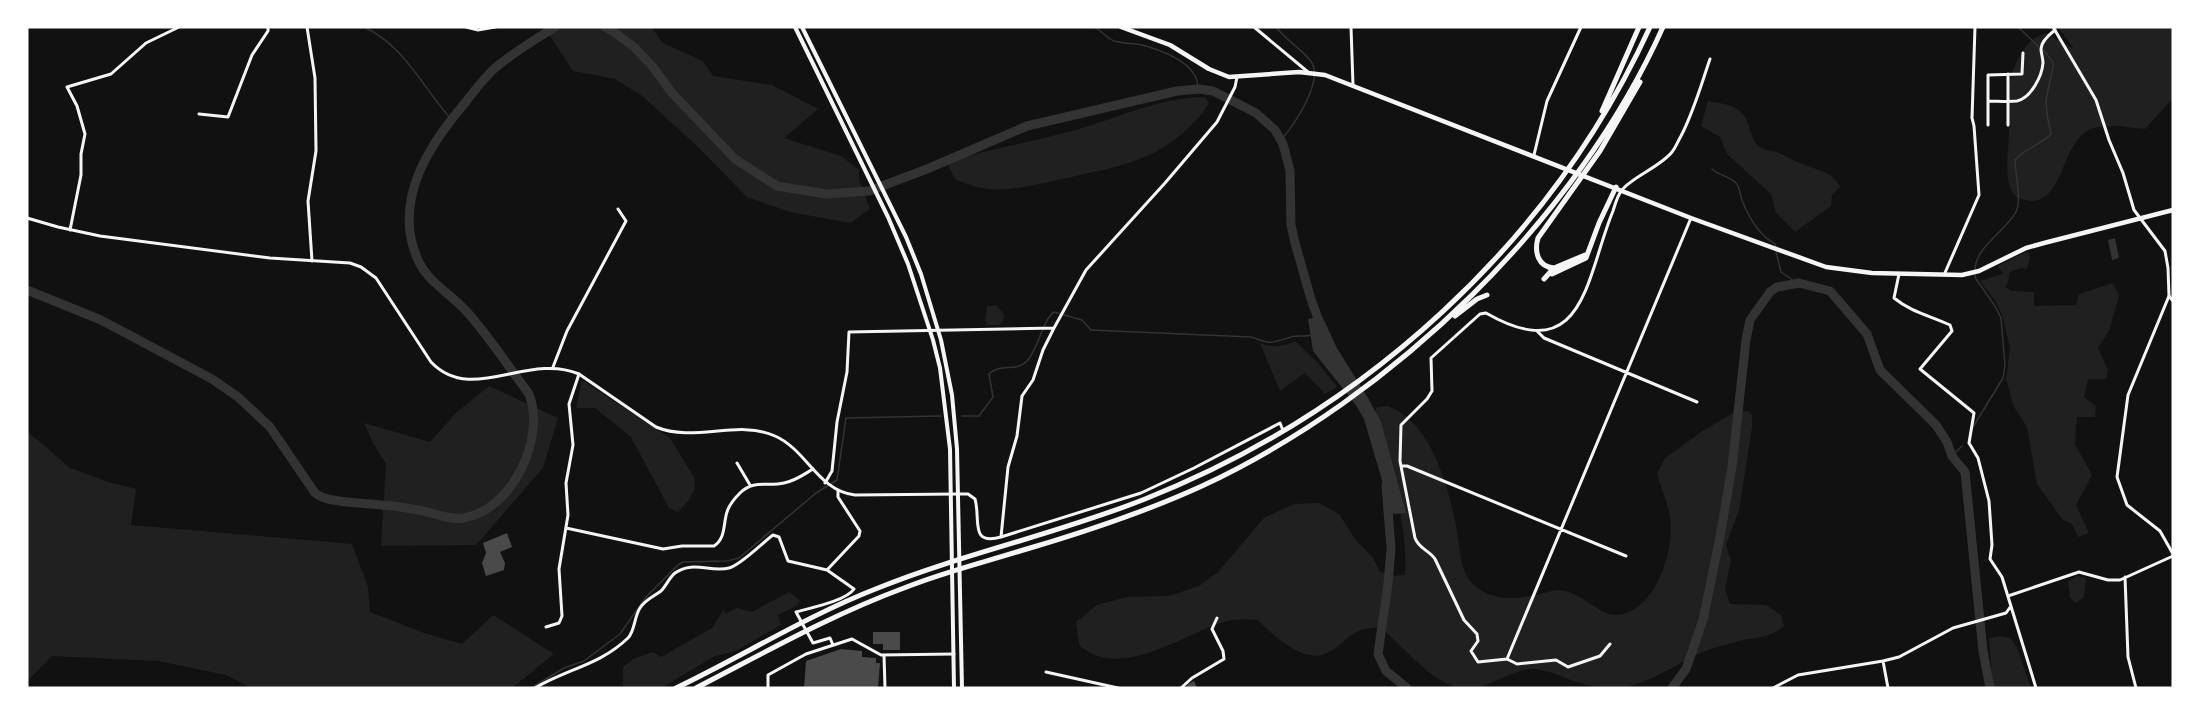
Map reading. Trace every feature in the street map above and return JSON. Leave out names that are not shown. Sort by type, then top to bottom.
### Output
[{"type":"highway","points":[[1588,140],[1639,27]]},
{"type":"highway","points":[[676,688],[784,631],[876,588],[943,564],[1080,523],[1174,487],[1226,462],[1322,407],[1388,359],[1469,287],[1512,241],[1588,140],[1621,86],[1650,27]]},
{"type":"highway","points":[[1413,349],[1497,270],[1589,166],[1632,98],[1663,27]]},
{"type":"highway","points":[[1553,271],[1544,266],[1538,257],[1536,250],[1538,238],[1574,181],[1582,164],[1629,94],[1655,45]]},
{"type":"highway","points":[[1544,279],[1553,271],[1582,257],[1590,249],[1599,223],[1619,188]]},
{"type":"highway","points":[[696,688],[820,623],[888,594],[934,577],[1114,522],[1239,468],[1325,415],[1391,367],[1478,298],[1487,295]]},
{"type":"main road","points":[[795,27],[888,217],[908,264],[940,368],[946,408],[951,494],[954,688]]},
{"type":"main road","points":[[802,27],[895,214],[921,274],[938,330],[956,425],[962,688]]},
{"type":"main road","points":[[1121,27],[1170,45],[1219,74],[1237,77],[1319,73],[1780,252],[1826,267],[1847,271],[1944,276],[1976,272],[2035,246],[2173,210]]},
{"type":"main road","points":[[888,217],[895,214]]},
{"type":"street","points":[[70,230],[81,175],[81,154],[85,134],[77,106],[67,87],[111,74],[146,43],[179,27]]},
{"type":"street","points":[[199,114],[228,117],[252,55],[268,31],[268,27]]},
{"type":"street","points":[[307,27],[315,78],[316,151],[308,201],[312,261]]},
{"type":"street","points":[[466,27],[478,30],[495,27]]},
{"type":"street","points":[[1254,27],[1310,72]]},
{"type":"street","points":[[1351,27],[1353,86]]},
{"type":"street","points":[[1534,155],[1547,101],[1581,27]]},
{"type":"street","points":[[1944,276],[1980,189],[1972,118],[1975,27]]},
{"type":"street","points":[[1988,101],[2020,100],[2036,84],[2043,65],[2042,47],[2054,28],[2096,100],[2109,140],[2123,172],[2134,210],[2165,251],[2168,268],[2169,296],[2128,395],[2117,477],[2127,505],[2160,531],[2173,555],[2120,580],[2108,580],[2079,572],[2008,597]]},
{"type":"street","points":[[1988,125],[1988,75],[2022,74],[2023,52]]},
{"type":"street","points":[[1537,331],[1564,321],[1576,310],[1587,288],[1619,188],[1672,152],[1692,113],[1710,59]]},
{"type":"street","points":[[2008,74],[2008,125]]},
{"type":"street","points":[[1001,537],[1008,467],[1017,436],[1022,396],[1032,380],[1054,328],[1086,270],[1165,183],[1216,122],[1235,87],[1237,77]]},
{"type":"street","points":[[553,367],[567,331],[626,221],[618,208]]},
{"type":"street","points":[[27,218],[70,230],[270,258],[350,263],[368,271],[384,289],[422,348],[438,369],[451,377],[473,380],[524,370],[553,367],[567,369],[579,374],[663,430],[691,434],[749,429],[765,433],[791,446],[826,484],[838,491],[855,495],[968,494],[975,499],[978,530],[988,540],[1141,493],[1280,423],[1282,428]]},
{"type":"street","points":[[1507,659],[1691,218]]},
{"type":"street","points":[[1899,274],[1894,298],[1914,311],[1950,325],[1952,331],[1920,369],[1974,413],[1969,443],[1978,458],[1989,501],[1992,545],[1990,559],[2002,577],[2036,688]]},
{"type":"street","points":[[2169,296],[2173,301]]},
{"type":"street","points":[[1610,644],[1600,656],[1568,667],[1556,660],[1517,664],[1507,659],[1478,662],[1471,651],[1478,641],[1477,634],[1464,620],[1435,559],[1417,546],[1401,466],[1401,425],[1432,391],[1430,363],[1433,355],[1483,313],[1512,325],[1537,331],[1544,338],[1697,402]]},
{"type":"street","points":[[826,484],[832,471],[837,422],[847,372],[849,332],[1054,328]]},
{"type":"street","points":[[546,627],[561,620],[559,569],[567,528],[565,492],[573,445],[569,404],[579,374]]},
{"type":"street","points":[[737,463],[750,485]]},
{"type":"street","points":[[1401,466],[1407,466],[1626,556]]},
{"type":"street","points":[[567,528],[663,549],[688,546],[711,547],[720,541],[727,512],[732,504],[750,485],[791,482],[813,469]]},
{"type":"street","points":[[827,570],[859,536],[860,531],[838,497],[838,491]]},
{"type":"street","points":[[535,688],[556,676],[590,665],[611,652],[630,636],[635,617],[641,606],[660,592],[673,575],[692,566],[732,567],[773,535],[779,537],[788,561],[827,570],[854,590],[851,594],[796,612],[813,643],[830,638],[833,645]]},
{"type":"street","points":[[2125,577],[2128,657],[2136,688]]},
{"type":"street","points":[[1773,688],[1798,675],[1883,662],[1899,657],[1953,628],[2006,613],[2011,606]]},
{"type":"street","points":[[1181,688],[1192,678],[1224,659],[1225,655],[1212,629],[1217,618]]},
{"type":"street","points":[[768,688],[768,675],[806,654],[852,639],[884,655],[954,654]]},
{"type":"street","points":[[884,655],[885,688]]},
{"type":"street","points":[[1883,662],[1888,688]]},
{"type":"street","points":[[1046,672],[1118,688]]},
{"type":"shaded area","points":[[544,27],[651,27],[663,43],[703,61],[713,76],[772,85],[818,109],[784,138],[841,156],[859,170],[859,180],[870,209],[850,223],[790,212],[747,197],[698,147],[641,95],[615,79],[573,71]]},
{"type":"shaded area","points":[[2058,27],[2173,27],[2173,98],[2145,129],[2108,126],[2087,131],[2078,138],[2054,186],[2047,195],[2038,200],[2025,200],[2013,194],[2008,176],[2009,85],[2021,53],[2032,40],[2039,36],[2047,33],[2074,49]]},
{"type":"shaded area","points":[[1205,97],[1209,103],[1204,111],[1173,141],[1147,156],[1107,169],[1029,186],[990,189],[972,186],[955,179],[947,163],[1079,129],[1141,108],[1173,100]]},
{"type":"shaded area","points":[[1708,101],[1739,110],[1746,119],[1758,146],[1824,172],[1833,178],[1840,187],[1832,195],[1831,206],[1795,232],[1776,213],[1771,194],[1727,154],[1720,137],[1701,126]]},
{"type":"shaded area","points":[[2115,238],[2119,258],[2112,260],[2108,240]]},
{"type":"shaded area","points":[[2028,251],[2030,258],[2027,269],[2021,268],[2010,272],[2005,287],[2012,291],[2034,292],[2034,306],[2076,305],[2079,294],[2113,283],[2119,296],[2109,331],[2098,348],[2108,370],[2106,379],[2088,379],[2084,397],[2096,406],[2095,417],[2077,417],[2075,444],[2092,475],[2076,505],[2089,533],[2078,537],[2072,524],[2063,520],[2037,484],[2027,427],[2014,407],[2006,380],[2010,348],[2002,315],[1996,302],[1980,281],[2003,274],[1998,266]]},
{"type":"shaded area","points":[[997,305],[1004,315],[1003,322],[998,325],[987,325],[985,320],[987,306]]},
{"type":"shaded area","points":[[1322,316],[1337,348],[1381,422],[1406,513],[1392,514],[1364,419],[1356,405],[1313,351],[1308,319]]},
{"type":"shaded area","points":[[1295,341],[1318,363],[1337,387],[1325,394],[1305,373],[1280,391],[1260,343],[1278,346]]},
{"type":"shaded area","points":[[582,380],[670,438],[694,477],[695,488],[689,500],[678,512],[669,508],[631,437],[595,408],[576,408]]},
{"type":"shaded area","points":[[489,386],[558,418],[543,468],[476,545],[381,546],[386,464],[364,423],[430,442],[457,412]]},
{"type":"shaded area","points":[[1387,406],[1403,414],[1416,426],[1436,458],[1449,496],[1466,575],[1475,586],[1490,595],[1506,598],[1556,590],[1566,591],[1615,615],[1629,612],[1642,604],[1660,578],[1666,562],[1671,530],[1670,517],[1657,474],[1665,458],[1704,430],[1735,412],[1748,411],[1752,415],[1752,428],[1739,510],[1726,545],[1731,560],[1725,589],[1730,604],[1766,605],[1781,615],[1784,626],[1765,636],[1702,652],[1644,682],[1621,688],[1593,686],[1542,670],[1529,669],[1483,686],[1464,689],[1455,687],[1424,668],[1380,627],[1356,632],[1327,653],[1313,656],[1287,645],[1258,620],[1249,619],[1226,621],[1169,645],[1131,657],[1112,659],[1095,655],[1079,645],[1076,622],[1097,605],[1127,597],[1169,596],[1199,586],[1218,572],[1264,518],[1294,504],[1319,503],[1339,514],[1355,539],[1373,558],[1380,572],[1392,576],[1405,575],[1404,535],[1400,515],[1373,415],[1377,407]]},
{"type":"shaded area","points":[[27,431],[70,468],[108,482],[136,489],[131,525],[352,544],[368,587],[370,612],[424,633],[462,644],[493,615],[554,654],[512,688],[251,688],[226,675],[158,661],[52,656],[27,682]]},
{"type":"shaded area","points":[[2077,576],[2086,578],[2084,597],[2076,603],[2070,598],[2068,582]]},
{"type":"shaded area","points":[[789,592],[800,600],[798,605],[778,615],[781,625],[736,651],[715,656],[663,687],[623,688],[623,667],[633,659],[653,652],[661,657],[712,628],[724,609],[725,614],[737,608],[752,612]]},
{"type":"shaded area","points":[[2001,636],[2010,638],[2017,647],[2031,688],[1993,688],[1989,638]]},
{"type":"building","points":[[507,533],[512,547],[500,552],[505,563],[504,570],[486,576],[482,563],[486,553],[483,543]]},
{"type":"building","points":[[873,632],[900,632],[900,650],[883,650],[883,644],[873,644]]},
{"type":"building","points":[[841,649],[862,651],[862,657],[876,658],[876,663],[880,663],[878,688],[804,688],[806,661]]},
{"type":"building","points":[[1194,681],[1197,688],[1188,688],[1187,685]]},
{"type":"waterway","points":[[364,27],[378,35],[402,56],[451,119]]},
{"type":"waterway","points":[[27,290],[101,320],[212,379],[238,397],[270,427],[315,493],[321,497],[388,505],[454,518],[464,518],[482,512],[497,501],[511,486],[521,469],[529,450],[533,431],[533,412],[529,394],[484,332],[462,306],[434,282],[422,268],[411,238],[409,217],[412,196],[427,156],[451,120],[479,85],[502,62],[555,27]]},
{"type":"waterway","points":[[605,27],[634,47],[653,67],[672,93],[735,159],[777,186],[826,194],[869,191],[1027,126],[1177,91],[1199,89],[1213,91],[1256,113],[1275,130],[1283,144],[1290,171],[1291,225],[1321,327]]},
{"type":"waterway","points":[[1095,27],[1114,41],[1146,46],[1172,56],[1193,73],[1198,89]]},
{"type":"waterway","points":[[1276,27],[1310,60],[1314,68],[1314,78],[1306,102],[1281,140]]},
{"type":"waterway","points":[[2018,27],[2039,47]]},
{"type":"waterway","points":[[1975,270],[1980,254],[2011,219],[2018,207],[2015,160],[2023,152],[2051,134],[2046,100],[2053,62],[2043,50]]},
{"type":"waterway","points":[[1712,169],[1736,183],[1751,219],[1759,231],[1776,247]]},
{"type":"waterway","points":[[1776,252],[1781,272],[1797,283]]},
{"type":"waterway","points":[[1973,427],[2003,378],[2005,365],[2001,318],[1975,275]]},
{"type":"waterway","points":[[1672,688],[1686,669],[1703,620],[1732,467],[1750,320],[1770,292],[1777,287],[1799,283],[1830,291],[1867,334],[1880,370],[1936,425],[1947,442],[1952,456],[1965,472],[1983,651],[1990,688]]},
{"type":"waterway","points":[[962,416],[979,416],[993,397],[989,374],[994,370],[1022,365],[1027,361],[1054,312],[1082,320],[1091,330],[1251,337],[1271,342],[1293,336],[1311,335]]},
{"type":"waterway","points":[[531,688],[564,668],[584,661],[620,634],[646,597],[678,565],[683,562],[727,561],[739,558],[816,493],[837,480],[846,418],[941,416]]},
{"type":"waterway","points":[[1952,456],[1962,446]]},
{"type":"waterway","points":[[1386,485],[1391,548],[1378,654],[1386,671],[1407,688]]}]
